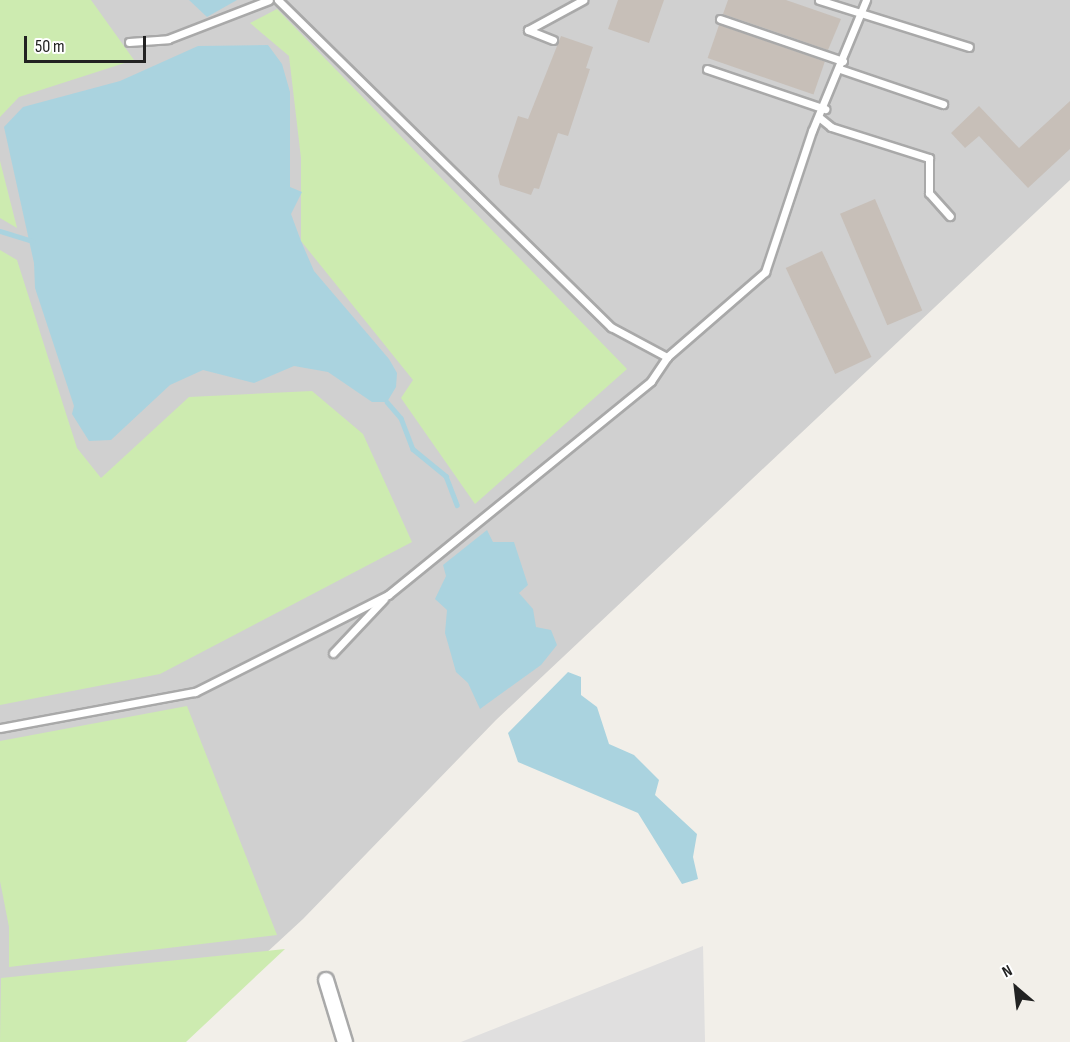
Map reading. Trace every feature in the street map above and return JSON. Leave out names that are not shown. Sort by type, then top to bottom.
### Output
[{"type":"street","points":[[326,980],[345,1042]]},
{"type":"lane","points":[[129,42],[168,39],[269,0]]},
{"type":"lane","points":[[278,0],[611,327],[667,357]]},
{"type":"lane","points":[[553,40],[528,30],[583,0]]},
{"type":"lane","points":[[819,0],[969,47]]},
{"type":"lane","points":[[333,653],[388,595],[651,381],[667,357],[765,272],[820,118],[866,0]]},
{"type":"lane","points":[[720,19],[843,61]]},
{"type":"lane","points":[[708,69],[825,109]]},
{"type":"lane","points":[[840,69],[943,104]]},
{"type":"lane","points":[[820,118],[831,127],[929,158],[929,193],[950,216]]},
{"type":"lane","points":[[0,728],[195,692],[388,595]]},
{"type":"shaded area","points":[[0,0],[1070,0],[1070,180],[496,720],[303,919],[170,1042],[0,1042]]},
{"type":"shaded area","points":[[703,946],[705,1042],[461,1042]]},
{"type":"green space","points":[[0,0],[91,0],[134,60],[19,97],[0,117]]},
{"type":"green space","points":[[277,9],[627,369],[475,504],[401,398],[413,380],[301,241],[301,158],[289,56],[250,23]]},
{"type":"green space","points":[[0,161],[17,228],[0,218]]},
{"type":"green space","points":[[0,250],[17,260],[77,448],[101,478],[189,397],[312,391],[363,434],[412,542],[160,674],[0,705]]},
{"type":"green space","points":[[187,706],[277,935],[9,967],[9,927],[0,881],[0,741]]},
{"type":"green space","points":[[285,949],[186,1042],[0,1042],[1,978]]},
{"type":"water","points":[[189,0],[237,0],[207,17]]},
{"type":"water","points":[[268,45],[282,64],[290,92],[290,187],[302,192],[291,214],[301,241],[314,271],[389,359],[397,373],[396,387],[387,402],[372,402],[328,372],[294,366],[254,383],[203,370],[170,385],[111,440],[89,441],[72,414],[74,406],[35,288],[34,263],[4,127],[23,107],[120,81],[198,46]]},
{"type":"water","points":[[487,530],[493,542],[514,542],[528,585],[519,593],[533,609],[536,627],[551,630],[557,645],[541,665],[480,709],[468,683],[456,672],[445,633],[447,610],[435,599],[446,576],[443,565]]},
{"type":"water","points":[[568,672],[581,677],[581,695],[597,707],[609,744],[634,755],[659,780],[655,795],[697,834],[693,857],[698,879],[682,884],[638,813],[518,762],[508,733]]},
{"type":"building","points":[[618,0],[664,0],[649,43],[608,29]]},
{"type":"building","points":[[728,0],[786,0],[841,19],[828,50],[723,14]]},
{"type":"building","points":[[719,25],[825,61],[814,95],[708,58]]},
{"type":"building","points":[[561,36],[593,47],[586,68],[590,69],[568,136],[558,133],[539,189],[534,188],[531,195],[500,185],[498,176],[518,116],[528,119]]},
{"type":"building","points":[[1070,101],[1070,149],[1028,188],[979,136],[965,148],[951,133],[979,106],[1019,148]]},
{"type":"building","points":[[875,199],[922,310],[887,325],[840,214]]},
{"type":"building","points":[[822,251],[871,357],[835,374],[786,268]]},
{"type":"waterway","points":[[0,231],[33,241]]},
{"type":"waterway","points":[[387,402],[401,418],[413,449],[446,476],[457,505]]}]
